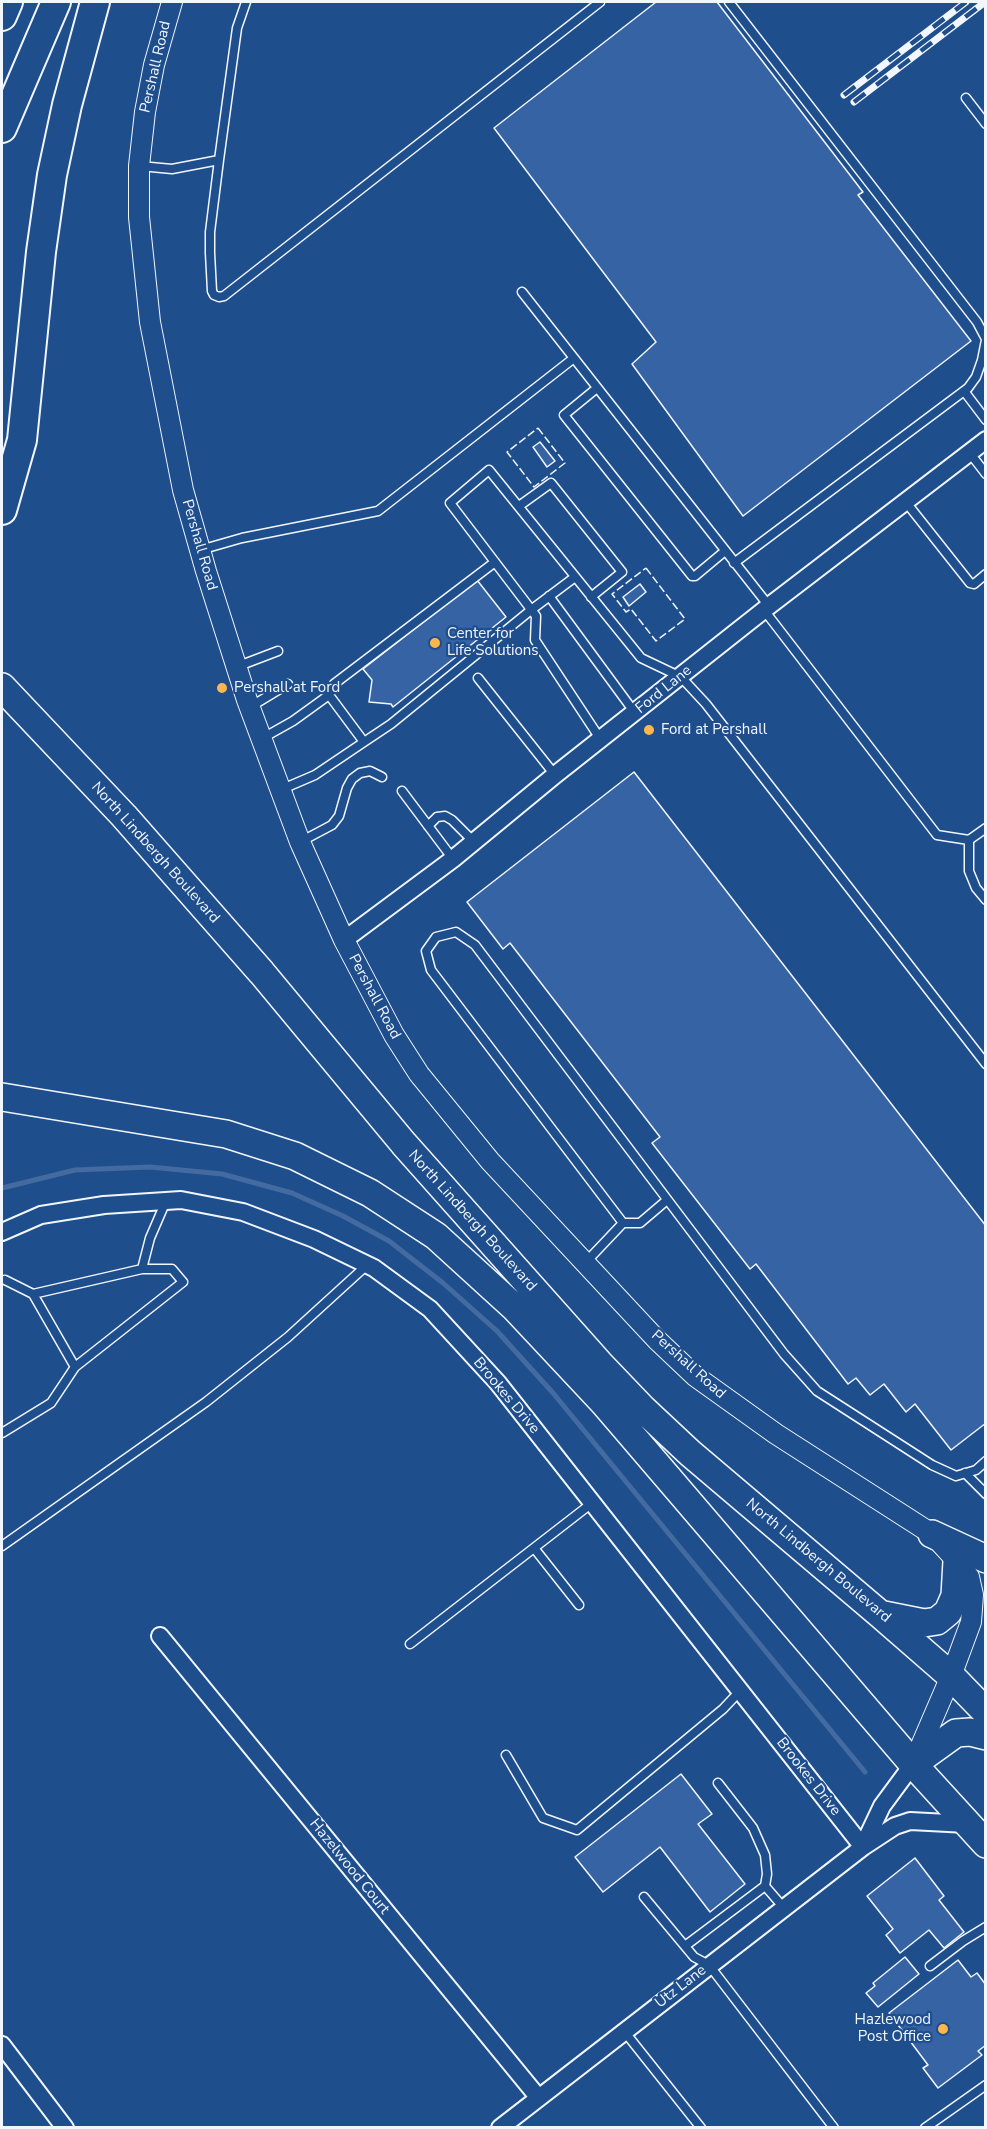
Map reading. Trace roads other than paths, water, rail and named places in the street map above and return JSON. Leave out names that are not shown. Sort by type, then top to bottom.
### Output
[{"type":"highway","points":[[2,16],[8,2]]},
{"type":"highway","points":[[2,128],[56,2]]},
{"type":"highway","points":[[2,510],[22,440],[41,252],[52,176],[67,105],[94,2]]},
{"type":"highway","name":"North Lindbergh Boulevard","points":[[2,687],[124,816],[262,973],[404,1144],[599,1363],[643,1409],[690,1453],[951,1676],[986,1712]]},
{"type":"highway","name":"North Lindbergh Boulevard","points":[[2,1097],[128,1117],[238,1138],[295,1156],[370,1193],[436,1236],[515,1308],[604,1403],[913,1764],[986,1844]]},
{"type":"highway","points":[[932,1534],[986,1559]]},
{"type":"highway","points":[[881,1615],[924,1623],[937,1621],[948,1612],[955,1596],[957,1561]]},
{"type":"highway","points":[[913,1764],[956,1733],[970,1732],[986,1736]]},
{"type":"street","name":"Pershall Road","points":[[172,2],[154,64],[145,112],[139,166],[139,217],[150,322],[183,490],[200,550],[249,708],[300,842],[344,940],[394,1035],[419,1074],[490,1161],[657,1340],[695,1376],[776,1434],[932,1534],[969,1577],[974,1595],[971,1622],[951,1676],[913,1764]]},
{"type":"street","name":"Ford Lane","points":[[344,940],[453,859],[766,608],[986,440]]},
{"type":"street","name":"Brookes Drive","points":[[2,1232],[41,1215],[104,1205],[182,1200],[243,1212],[314,1239],[367,1265],[430,1309],[498,1383],[863,1847]]},
{"type":"street","name":"Hazelwood Court","points":[[159,1636],[538,2097]]},
{"type":"street","name":"Utz Lane","points":[[863,1847],[882,1806],[913,1764]]},
{"type":"street","name":"Utz Lane","points":[[500,2127],[863,1847],[895,1826],[910,1821],[967,1824]]},
{"type":"street","points":[[2,2046],[65,2127]]},
{"type":"lane","points":[[246,2],[237,28],[210,232],[212,291],[219,297],[224,296],[600,2]]},
{"type":"lane","points":[[729,2],[977,322],[986,340],[976,377],[964,391],[734,563]]},
{"type":"lane","points":[[966,98],[986,124]]},
{"type":"lane","points":[[139,166],[172,169],[219,160]]},
{"type":"lane","points":[[522,292],[725,551],[937,835],[969,840],[986,828]]},
{"type":"lane","points":[[200,550],[242,537],[378,511],[574,358]]},
{"type":"lane","points":[[597,388],[564,415],[692,576],[695,576],[725,551]]},
{"type":"lane","points":[[964,391],[986,420]]},
{"type":"lane","points":[[969,452],[986,474]]},
{"type":"lane","points":[[601,740],[535,640],[536,616],[450,503],[489,470],[641,658],[681,676],[706,704],[986,1064]]},
{"type":"lane","points":[[519,506],[551,483],[622,572],[591,597]]},
{"type":"lane","points":[[905,501],[970,583],[974,584],[986,574]]},
{"type":"lane","points":[[261,739],[293,722],[329,695],[334,684],[495,562]]},
{"type":"lane","points":[[280,790],[315,775],[391,724],[575,577]]},
{"type":"lane","points":[[549,596],[635,713]]},
{"type":"lane","points":[[236,668],[278,651]]},
{"type":"lane","points":[[478,678],[555,775]]},
{"type":"lane","points":[[249,708],[288,684]]},
{"type":"lane","points":[[329,695],[364,742]]},
{"type":"lane","points":[[300,842],[332,825],[339,816],[352,779],[360,773],[370,771],[382,777]]},
{"type":"lane","points":[[402,791],[453,859]]},
{"type":"lane","points":[[428,826],[437,817],[445,816],[474,842]]},
{"type":"lane","points":[[969,840],[969,871],[976,888],[986,900]]},
{"type":"lane","points":[[623,1224],[431,970],[426,951],[436,937],[456,932],[475,945],[784,1354],[817,1391],[932,1465],[956,1476],[976,1470],[986,1461]]},
{"type":"lane","points":[[585,1263],[623,1224],[640,1223],[667,1200]]},
{"type":"lane","points":[[142,1269],[150,1238],[166,1201]]},
{"type":"lane","points":[[2,1546],[206,1402],[288,1337],[367,1265]]},
{"type":"lane","points":[[2,1433],[51,1403],[75,1367],[183,1282],[172,1269],[142,1269],[33,1294]]},
{"type":"lane","points":[[3,1279],[33,1294],[75,1367]]},
{"type":"lane","points":[[965,1473],[986,1494]]},
{"type":"lane","points":[[410,1644],[592,1503]]},
{"type":"lane","points":[[534,1548],[579,1605]]},
{"type":"lane","points":[[506,1755],[543,1818],[577,1830],[723,1709],[740,1691]]},
{"type":"lane","points":[[718,1783],[753,1828],[765,1855],[765,1886],[784,1908]]},
{"type":"lane","points":[[686,1946],[765,1886]]},
{"type":"lane","points":[[644,1897],[694,1957],[709,1965],[834,2127]]},
{"type":"lane","points":[[930,1966],[986,1927]]},
{"type":"lane","points":[[624,2031],[700,2127]]},
{"type":"lane","points":[[925,2127],[986,2085]]},
{"type":"waterway","points":[[2,1188],[75,1170],[150,1167],[222,1174],[292,1193],[343,1216],[389,1241],[443,1283],[497,1331],[553,1393],[865,1772]]},
{"type":"railway","points":[[844,95],[966,2]]},
{"type":"railway","points":[[854,102],[985,2]]},
{"type":"place","name":"Center for Life Solutions","points":[[435,643]]},
{"type":"place","name":"Pershall at Ford","points":[[222,688]]},
{"type":"place","name":"Ford at Pershall","points":[[649,730]]},
{"type":"place","name":"Hazlewood Post Office","points":[[943,2029]]}]
